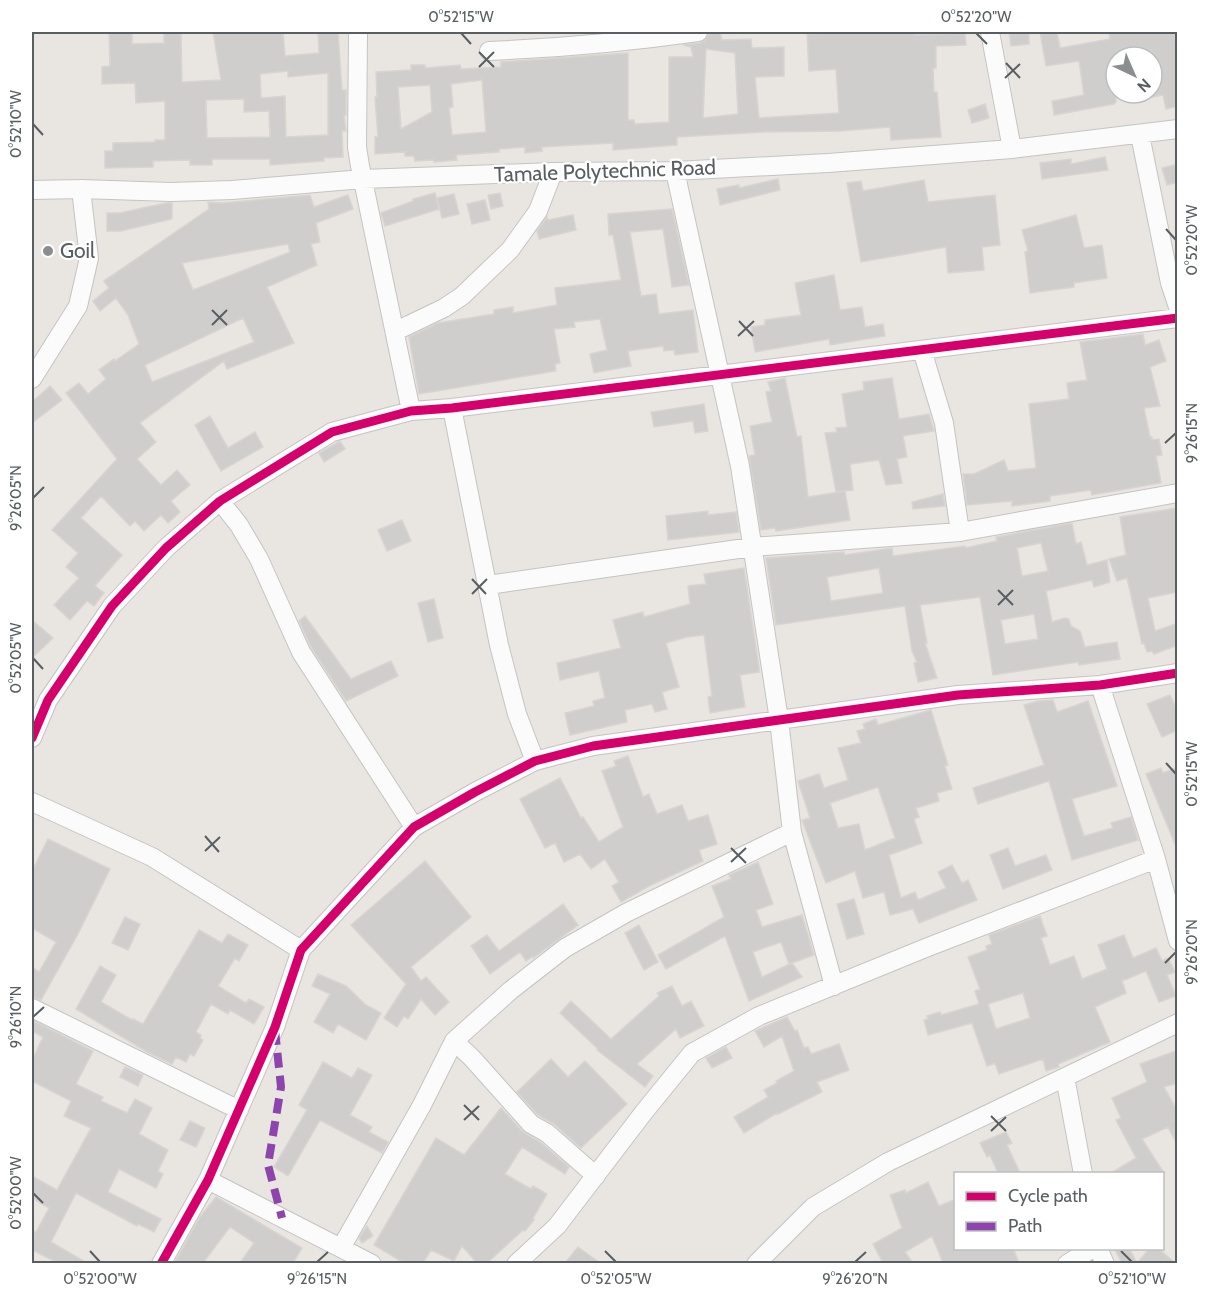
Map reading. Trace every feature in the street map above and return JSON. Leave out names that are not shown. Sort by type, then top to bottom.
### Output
[{"type":"street","points":[[358,32],[357,147],[411,411]]},
{"type":"street","points":[[489,51],[561,48],[698,32]]},
{"type":"street","points":[[990,32],[1012,149]]},
{"type":"street","name":"Tamale Polytechnic Road","points":[[32,190],[171,192],[232,190],[363,178],[675,171],[828,163],[1012,149],[1178,129]]},
{"type":"street","points":[[1140,135],[1168,273],[1178,307]]},
{"type":"street","points":[[675,171],[722,375],[740,466],[779,720],[792,832],[834,986]]},
{"type":"street","points":[[396,331],[444,308],[462,296],[510,250],[538,211],[553,172]]},
{"type":"street","points":[[32,379],[78,306],[89,258],[81,189]]},
{"type":"street","points":[[32,738],[48,700],[112,606],[166,549],[220,501],[332,432],[411,411],[452,408],[1178,318]]},
{"type":"street","points":[[922,351],[944,423],[960,532]]},
{"type":"street","points":[[452,408],[499,645],[517,714],[535,761]]},
{"type":"street","points":[[488,585],[752,547],[960,532],[1178,493]]},
{"type":"street","points":[[220,501],[239,525],[259,559],[301,652],[414,828]]},
{"type":"street","points":[[161,1263],[208,1180],[275,1028],[301,950],[414,828],[475,792],[535,761],[593,746],[958,695],[1100,684],[1178,673]]},
{"type":"street","points":[[1100,684],[1156,859],[1178,941]]},
{"type":"street","points":[[32,802],[152,857],[301,950]]},
{"type":"street","points":[[341,1248],[423,1105],[454,1041],[511,990],[565,948],[626,914],[792,832]]},
{"type":"street","points":[[516,1263],[557,1226],[692,1053],[759,1016],[928,947],[1156,859]]},
{"type":"street","points":[[32,1008],[239,1110]]},
{"type":"street","points":[[756,1263],[813,1207],[888,1162],[1178,1023]]},
{"type":"street","points":[[454,1041],[531,1124],[547,1133],[596,1176]]},
{"type":"street","points":[[1065,1077],[1083,1172]]},
{"type":"street","points":[[208,1180],[372,1263]]},
{"type":"street","points":[[1067,1263],[1090,1250]]},
{"type":"building","points":[[109,32],[132,32],[132,44],[164,43],[164,32],[181,32],[182,82],[221,80],[213,32],[283,32],[285,56],[319,53],[318,32],[338,32],[342,90],[346,90],[346,115],[344,115],[346,131],[342,131],[343,157],[324,158],[324,161],[270,165],[270,159],[212,159],[212,165],[190,165],[190,160],[153,161],[153,167],[105,168],[105,151],[113,151],[113,143],[165,140],[165,101],[136,103],[135,83],[102,84],[102,67],[110,66]],"holes":[[[288,71],[288,77],[328,73],[328,135],[286,137],[285,96],[261,98],[260,74]],[[244,99],[244,112],[269,111],[270,137],[207,138],[206,100]]]},
{"type":"building","points":[[720,32],[722,40],[751,39],[752,48],[784,47],[784,76],[755,77],[759,118],[839,113],[836,69],[809,71],[807,34],[965,33],[966,45],[936,46],[936,68],[933,68],[934,92],[937,92],[941,137],[891,140],[890,127],[677,137],[677,145],[613,150],[613,143],[542,147],[542,151],[525,153],[525,147],[499,149],[499,152],[456,155],[457,160],[434,162],[434,160],[415,161],[414,156],[405,156],[405,152],[375,154],[375,137],[378,137],[376,72],[411,70],[411,65],[425,65],[425,68],[460,65],[461,69],[501,67],[501,62],[628,53],[628,120],[634,120],[635,124],[669,122],[669,57],[693,57],[691,47],[683,45],[700,43],[709,34]],"holes":[[[706,49],[735,53],[738,114],[703,118]],[[482,80],[486,132],[452,135],[449,108],[453,107],[451,84]],[[430,85],[432,112],[401,129],[398,87]]]},
{"type":"building","points":[[1009,32],[1029,32],[1029,44],[1011,46]]},
{"type":"building","points":[[1040,32],[1057,32],[1060,48],[1110,39],[1109,32],[1174,32],[1178,58],[1178,106],[1166,109],[1164,45],[1104,45],[1104,105],[1109,105],[1054,115],[1052,101],[1084,95],[1079,61],[1046,66]]},
{"type":"building","points":[[985,104],[989,118],[972,123],[968,110]]},
{"type":"building","points":[[1105,157],[1108,170],[1042,179],[1040,163],[1071,159],[1071,164]]},
{"type":"building","points":[[1178,164],[1178,182],[1167,185],[1162,168]]},
{"type":"building","points":[[778,179],[780,190],[720,205],[717,189],[739,185],[739,188]]},
{"type":"building","points":[[924,180],[928,202],[995,195],[1000,245],[982,247],[984,270],[948,273],[946,247],[861,262],[847,183],[861,181],[863,191]]},
{"type":"building","points":[[435,193],[439,209],[385,226],[381,213],[413,201],[413,199]]},
{"type":"building","points":[[500,193],[503,206],[491,209],[488,195]]},
{"type":"building","points":[[454,194],[459,214],[442,218],[437,198]]},
{"type":"building","points":[[310,195],[314,207],[348,195],[353,209],[316,223],[320,242],[311,244],[317,265],[267,287],[294,343],[227,369],[224,361],[140,423],[156,442],[137,459],[161,485],[177,470],[190,485],[171,501],[180,512],[168,523],[161,515],[144,531],[135,521],[130,526],[101,496],[81,518],[122,555],[95,586],[104,593],[94,606],[87,601],[70,620],[54,605],[79,578],[66,567],[78,553],[52,530],[117,459],[66,393],[79,383],[88,394],[106,379],[99,370],[139,344],[128,315],[116,298],[100,311],[93,301],[109,288],[104,281],[209,209],[208,202],[222,203]],"holes":[[[288,244],[290,252],[193,290],[182,263]],[[243,318],[254,342],[152,382],[145,365]]]},
{"type":"building","points":[[485,200],[490,220],[472,224],[467,204]]},
{"type":"building","points":[[172,203],[172,219],[121,231],[107,231],[107,213],[120,213]]},
{"type":"building","points":[[672,209],[689,285],[672,287],[663,229],[630,232],[641,296],[656,294],[659,314],[693,310],[698,352],[675,355],[674,350],[664,351],[663,346],[628,351],[631,366],[594,373],[590,354],[607,350],[600,319],[574,322],[575,327],[554,329],[560,363],[555,364],[556,371],[419,394],[409,337],[438,323],[494,314],[494,310],[513,307],[513,313],[557,305],[555,288],[621,280],[613,235],[609,235],[608,214]]},
{"type":"building","points":[[573,215],[576,230],[539,239],[537,231],[547,217],[548,220]]},
{"type":"building","points":[[1076,215],[1084,248],[1102,245],[1107,278],[1074,283],[1074,287],[1030,293],[1025,252],[1028,251],[1022,230]]},
{"type":"building","points":[[834,275],[840,310],[862,307],[865,327],[883,324],[885,336],[830,345],[829,339],[755,352],[751,327],[765,325],[765,320],[801,315],[795,283]]},
{"type":"building","points":[[1143,334],[1145,345],[1159,340],[1166,361],[1150,367],[1160,406],[1144,408],[1150,437],[1152,440],[1159,439],[1162,455],[1156,456],[1161,483],[1092,495],[1091,490],[1050,496],[1050,501],[1012,506],[1012,501],[967,505],[963,474],[974,474],[1004,460],[1008,471],[1036,468],[1029,404],[1069,399],[1067,383],[1087,380],[1080,342]]},
{"type":"building","points":[[785,378],[797,437],[801,436],[808,497],[845,491],[850,520],[776,531],[775,528],[761,530],[749,456],[755,455],[750,426],[772,422],[766,392],[771,391],[768,382]]},
{"type":"building","points":[[892,378],[899,419],[929,414],[934,431],[903,436],[907,457],[897,459],[902,483],[886,485],[879,460],[850,464],[853,490],[836,492],[825,433],[837,432],[836,428],[847,427],[842,394],[864,390],[863,382]]},
{"type":"building","points":[[50,386],[62,400],[32,423],[32,402]]},
{"type":"building","points":[[704,404],[708,431],[695,433],[693,421],[654,427],[651,412]]},
{"type":"building","points":[[210,416],[228,448],[255,432],[263,447],[221,471],[195,425]]},
{"type":"building","points":[[340,441],[345,449],[324,462],[319,453]]},
{"type":"building","points":[[943,494],[945,506],[913,509],[912,502]]},
{"type":"building","points":[[1178,508],[1178,592],[1148,598],[1155,631],[1178,623],[1178,645],[1154,654],[1152,651],[1147,652],[1144,643],[1142,644],[1127,578],[1117,581],[1109,559],[1126,555],[1120,517]]},
{"type":"building","points":[[708,511],[708,515],[736,512],[739,532],[668,540],[666,516]]},
{"type":"building","points":[[402,520],[411,541],[387,551],[378,530]]},
{"type":"building","points":[[1072,523],[1076,544],[1081,542],[1087,565],[1107,560],[1110,582],[1094,587],[1092,580],[1046,591],[1052,622],[1069,619],[1071,626],[1080,631],[1085,647],[1117,642],[1120,659],[1079,665],[1078,662],[993,675],[980,597],[920,605],[927,643],[925,643],[937,678],[918,682],[914,663],[917,662],[912,651],[905,606],[776,625],[766,558],[844,552],[845,555],[892,548],[893,556],[965,546],[965,548],[997,541],[996,537]],"holes":[[[1041,543],[1048,571],[1022,576],[1017,548]],[[879,568],[883,593],[831,601],[827,577]],[[1034,614],[1038,639],[1005,644],[1001,620]]]},
{"type":"building","points":[[744,568],[759,667],[759,672],[740,675],[745,707],[710,713],[708,697],[712,696],[704,635],[687,637],[666,643],[679,687],[662,692],[667,709],[655,712],[652,704],[625,710],[627,722],[570,735],[565,713],[594,706],[593,701],[605,698],[599,671],[560,680],[557,663],[621,648],[613,620],[643,612],[644,617],[690,604],[688,586],[706,584],[704,574]]},
{"type":"building","points":[[434,599],[443,638],[428,642],[418,603]]},
{"type":"building","points":[[305,616],[351,679],[391,661],[398,676],[346,701],[311,647],[299,621]]},
{"type":"building","points":[[32,620],[53,638],[32,658]]},
{"type":"building","points":[[1170,695],[1178,712],[1178,730],[1162,737],[1147,704]]},
{"type":"building","points":[[1053,700],[1057,712],[1088,701],[1117,786],[1072,799],[1084,836],[1113,828],[1111,823],[1131,817],[1138,840],[1072,860],[1049,781],[978,804],[973,788],[1044,765],[1024,705]]},
{"type":"building","points":[[931,710],[948,765],[945,766],[952,789],[937,793],[939,801],[916,808],[919,817],[914,819],[922,843],[889,855],[901,898],[915,892],[918,900],[946,888],[938,872],[952,865],[962,883],[968,880],[977,900],[919,923],[913,909],[890,915],[884,892],[863,898],[855,871],[826,883],[802,820],[810,818],[798,781],[819,774],[824,788],[848,780],[838,748],[861,743],[857,731],[865,729],[863,724],[876,719],[878,725]],"holes":[[[878,787],[895,838],[865,850],[859,824],[838,828],[830,803]]]},
{"type":"building","points":[[628,756],[643,797],[649,794],[657,814],[682,805],[688,821],[708,815],[717,844],[699,850],[703,861],[621,902],[612,886],[619,882],[605,859],[591,869],[580,854],[564,862],[555,843],[545,848],[520,799],[560,778],[581,818],[583,817],[599,842],[623,827],[602,771],[616,766],[614,761]]},
{"type":"building","points":[[1178,767],[1177,849],[1146,774],[1161,768],[1163,773]]},
{"type":"building","points":[[48,839],[110,869],[79,932],[41,1000],[32,997],[32,967],[39,972],[56,942],[32,928],[32,871]]},
{"type":"building","points":[[1008,848],[1015,866],[1046,855],[1052,870],[1003,889],[990,855]]},
{"type":"building","points":[[425,861],[471,917],[411,967],[421,981],[426,977],[449,1002],[435,1015],[421,999],[408,1019],[404,1016],[397,1027],[384,1018],[406,984],[351,925]]},
{"type":"building","points":[[758,862],[773,904],[756,910],[762,927],[802,915],[814,955],[789,964],[781,942],[753,952],[762,977],[792,963],[802,977],[749,1001],[725,936],[666,969],[658,955],[724,917],[712,886],[731,879],[729,875]]},
{"type":"building","points":[[854,899],[864,934],[847,939],[837,904]]},
{"type":"building","points":[[563,904],[578,925],[533,958],[526,961],[520,952],[490,974],[471,946],[487,935],[499,951]]},
{"type":"building","points":[[1040,916],[1047,936],[1041,938],[1050,965],[1074,956],[1082,979],[1107,969],[1098,945],[1124,935],[1133,958],[1156,948],[1162,961],[1168,958],[1175,972],[1167,975],[1176,996],[1159,1002],[1146,971],[1122,981],[1126,993],[1095,1007],[1110,1042],[1046,1071],[1043,1059],[999,1074],[995,1063],[987,1066],[972,1023],[928,1035],[924,1020],[928,1019],[927,1016],[940,1012],[941,1015],[979,1004],[975,991],[980,989],[968,957],[987,950],[986,946],[992,944],[989,935]],"holes":[[[1023,993],[1030,1018],[996,1029],[988,1004]]]},
{"type":"building","points":[[125,917],[140,924],[128,950],[112,943]]},
{"type":"building","points":[[639,925],[658,962],[644,970],[625,933]]},
{"type":"building","points":[[199,930],[222,943],[228,934],[248,945],[239,961],[235,958],[218,986],[246,1003],[249,999],[264,1007],[254,1024],[230,1010],[228,1014],[211,1004],[196,1032],[203,1040],[194,1056],[190,1054],[186,1062],[176,1057],[172,1064],[147,1052],[76,1009],[100,966],[116,975],[101,1002],[143,1024]]},
{"type":"building","points":[[318,974],[346,986],[366,1005],[381,1013],[366,1040],[338,1024],[333,1033],[314,1022],[330,994],[312,986]]},
{"type":"building","points":[[672,986],[682,1006],[691,1001],[704,1026],[680,1038],[676,1029],[637,1064],[653,1076],[645,1087],[597,1050],[560,1013],[571,1001],[611,1039],[659,996],[657,993]]},
{"type":"building","points":[[787,1017],[795,1031],[797,1030],[804,1048],[808,1047],[811,1054],[839,1044],[849,1070],[817,1082],[822,1092],[777,1113],[744,1133],[734,1117],[768,1097],[764,1090],[794,1071],[782,1036],[764,1047],[755,1031]]},
{"type":"building","points":[[32,1020],[93,1051],[76,1084],[103,1097],[101,1101],[127,1113],[135,1099],[152,1108],[139,1134],[168,1150],[158,1171],[163,1174],[156,1188],[119,1169],[108,1192],[161,1219],[154,1232],[138,1224],[137,1226],[76,1193],[51,1242],[87,1263],[58,1263],[32,1250],[32,1230],[36,1232],[49,1208],[32,1198],[32,1176],[57,1190],[91,1128],[64,1116],[71,1101],[32,1081],[32,1060],[43,1037],[32,1031]]},
{"type":"building","points":[[726,1047],[732,1058],[712,1068],[706,1058]]},
{"type":"building","points":[[1178,1050],[1178,1083],[1164,1087],[1178,1112],[1178,1146],[1168,1127],[1142,1139],[1163,1172],[1113,1172],[1136,1158],[1116,1120],[1121,1118],[1112,1098],[1147,1082],[1140,1064]]},
{"type":"building","points":[[551,1059],[568,1077],[585,1061],[627,1104],[581,1148],[554,1124],[538,1115],[517,1092]]},
{"type":"building","points":[[323,1062],[352,1078],[358,1068],[372,1075],[350,1115],[372,1127],[369,1132],[388,1142],[382,1153],[320,1120],[288,1176],[274,1167],[307,1110],[299,1105]]},
{"type":"building","points":[[125,1067],[143,1075],[138,1086],[120,1077]]},
{"type":"building","points":[[501,1108],[523,1132],[540,1142],[569,1167],[565,1174],[522,1147],[505,1174],[531,1189],[533,1186],[547,1194],[534,1220],[525,1231],[523,1230],[487,1263],[477,1263],[462,1246],[454,1261],[431,1250],[423,1263],[404,1263],[374,1245],[436,1138],[464,1155]]},
{"type":"building","points":[[190,1121],[205,1128],[196,1147],[180,1140]]},
{"type":"building","points":[[1006,1132],[1012,1143],[1007,1145],[1020,1172],[998,1172],[990,1155],[987,1157],[980,1143]]},
{"type":"building","points":[[928,1182],[939,1206],[954,1200],[954,1250],[1014,1250],[1019,1263],[943,1263],[932,1236],[905,1252],[913,1263],[883,1263],[873,1244],[902,1228],[890,1195],[905,1190],[906,1193]]},
{"type":"building","points":[[216,1197],[302,1248],[293,1263],[240,1263],[254,1243],[230,1227],[203,1263],[175,1262],[200,1217]]},
{"type":"building","points":[[367,1226],[373,1236],[362,1243],[359,1238]]},
{"type":"building","points":[[578,1247],[600,1263],[565,1263]]},
{"type":"building","points":[[1115,1250],[1130,1250],[1137,1263],[1122,1263]]},
{"type":"building","points":[[1148,1250],[1160,1250],[1175,1263],[1137,1263]]},
{"type":"marked path","points":[[275,1030],[281,1087],[268,1165],[282,1218]]},
{"type":"cycle path","points":[[32,738],[48,700],[112,606],[166,548],[220,501],[332,432],[411,411],[452,408],[1178,318]]},
{"type":"cycle path","points":[[161,1264],[208,1180],[275,1027],[301,950],[414,827],[535,761],[593,746],[958,695],[1100,685],[1178,673]]},
{"type":"place","name":"Goil","points":[[48,251]]}]
